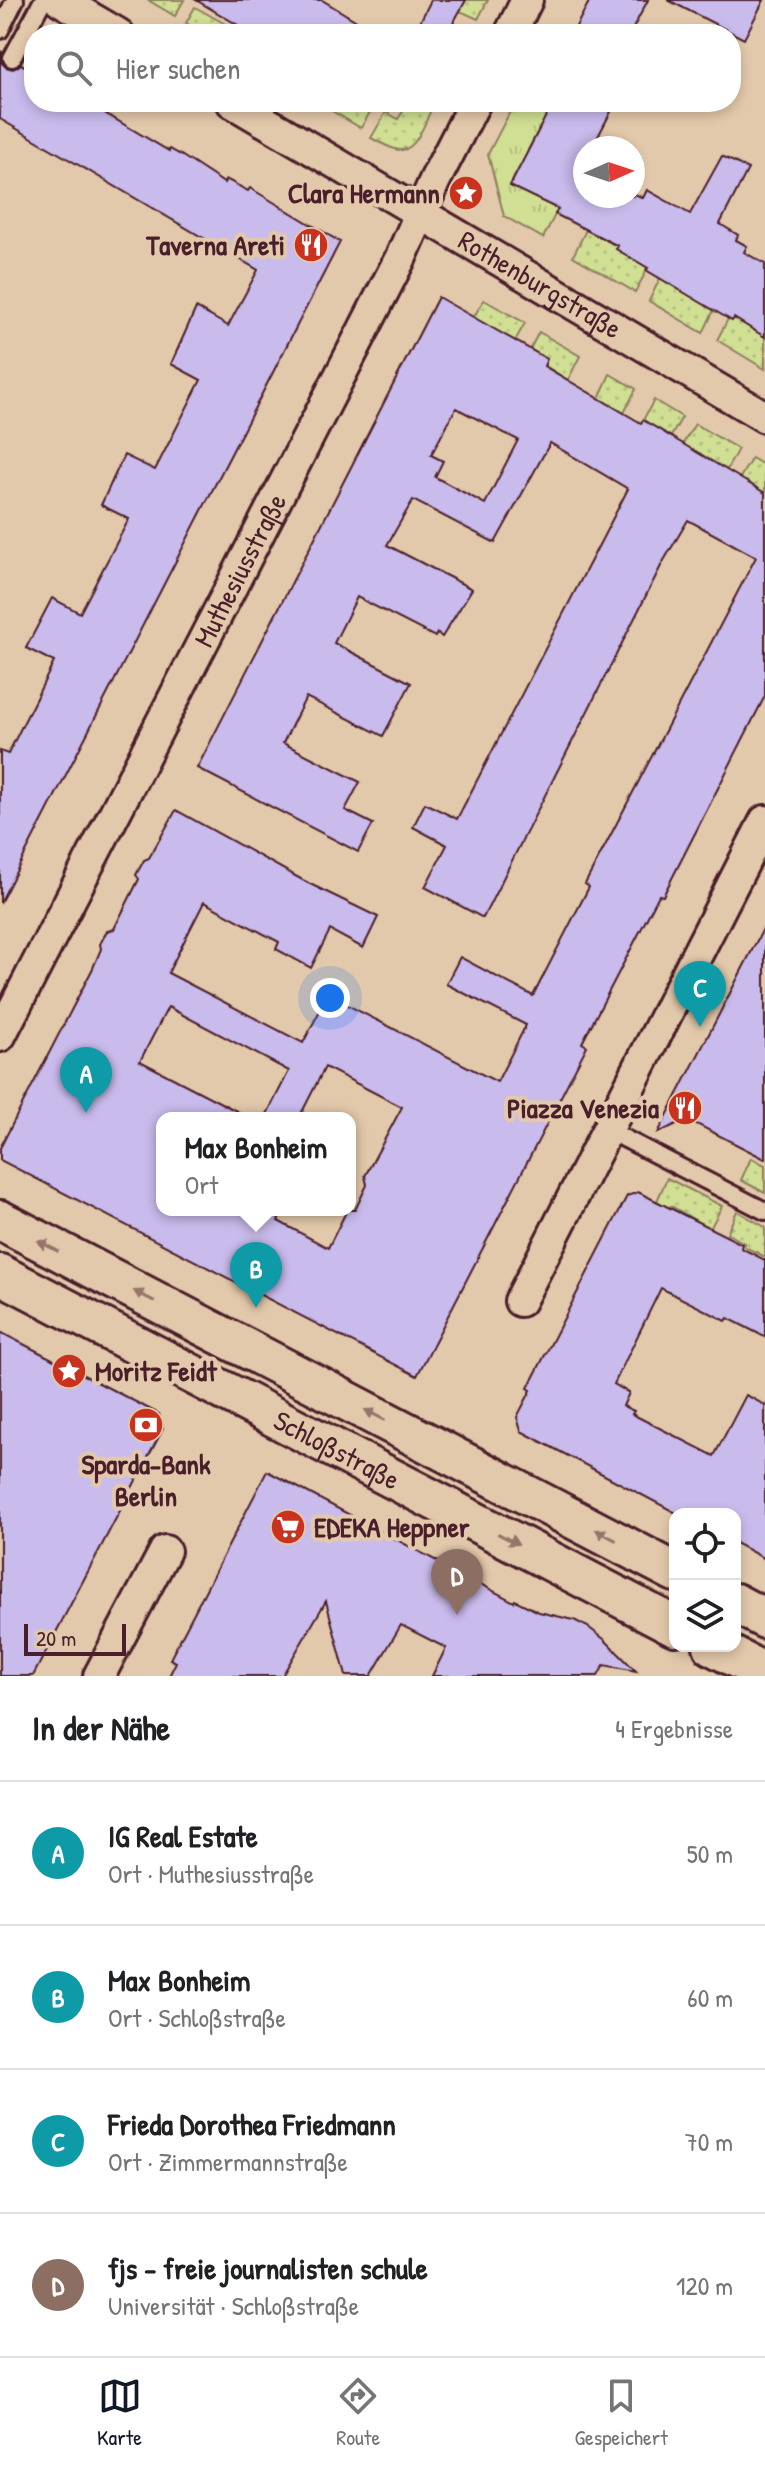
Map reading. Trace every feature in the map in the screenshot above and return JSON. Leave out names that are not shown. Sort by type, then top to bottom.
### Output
[{"type":"street","points":[[60,0],[101,24]]},
{"type":"street","points":[[515,24],[527,0]]},
{"type":"street","name":"Rothenburgstraße","points":[[249,112],[765,417]]},
{"type":"street","name":"Muthesiusstraße","points":[[0,1036],[401,257],[470,112]]},
{"type":"street","points":[[520,1301],[765,821]]},
{"type":"street","name":"Schloßstraße","points":[[0,1220],[669,1569]]},
{"type":"street","name":"Schloßstraße","points":[[0,1274],[669,1623]]},
{"type":"street","points":[[99,1676],[165,1551]]},
{"type":"street","points":[[741,1606],[765,1619]]},
{"type":"street","points":[[725,1652],[765,1673]]},
{"type":"lane","points":[[0,30],[15,0]]},
{"type":"lane","points":[[30,24],[43,0]]},
{"type":"lane","points":[[12,58],[24,36]]},
{"type":"lane","points":[[608,1130],[765,1211]]},
{"type":"green space","points":[[148,0],[184,0],[175,16]]},
{"type":"green space","points":[[466,0],[488,0],[478,19],[460,11]]},
{"type":"green space","points":[[195,7],[225,24],[188,24]]},
{"type":"green space","points":[[334,112],[370,112],[361,128]]},
{"type":"green space","points":[[386,112],[398,119],[403,112],[430,112],[422,130],[408,148],[398,150],[371,138]]},
{"type":"green space","points":[[510,112],[548,112],[545,117],[550,120],[537,133],[528,150],[533,153],[519,168],[510,185],[558,209],[543,238],[504,216],[488,154]]},
{"type":"green space","points":[[586,230],[618,246],[648,268],[635,292],[573,256]]},
{"type":"green space","points":[[660,278],[709,304],[708,307],[714,310],[703,333],[649,301]]},
{"type":"green space","points":[[484,300],[525,323],[515,341],[473,318]]},
{"type":"green space","points":[[734,318],[765,337],[765,369],[717,340],[728,319],[732,321]]},
{"type":"green space","points":[[539,332],[580,356],[568,380],[544,365],[546,359],[530,349]]},
{"type":"green space","points":[[610,374],[636,389],[624,413],[599,398]]},
{"type":"green space","points":[[654,400],[682,417],[669,440],[664,432],[643,420]]},
{"type":"green space","points":[[695,424],[738,449],[725,473],[699,453],[681,447]]},
{"type":"green space","points":[[752,458],[765,466],[765,493],[746,481],[738,481]]},
{"type":"green space","points":[[751,1158],[765,1165],[765,1193],[741,1180]]},
{"type":"green space","points":[[667,1178],[722,1206],[710,1229],[657,1201]]},
{"type":"green space","points":[[737,1211],[765,1227],[765,1257],[727,1233]]},
{"type":"building","points":[[196,0],[322,0],[362,24],[236,24]]},
{"type":"building","points":[[431,0],[466,0],[453,24],[419,24]]},
{"type":"building","points":[[590,0],[648,0],[635,24],[577,24]]},
{"type":"building","points":[[668,0],[764,0],[744,39],[741,37],[741,24],[715,24]]},
{"type":"building","points":[[0,51],[6,67],[13,69],[21,64],[24,66],[24,112],[103,112],[224,183],[226,179],[248,191],[250,188],[340,242],[0,903],[0,751],[8,754],[54,662],[26,648],[52,598],[80,613],[129,519],[101,505],[124,455],[155,470],[201,380],[171,364],[196,308],[228,326],[258,270],[0,119]]},
{"type":"building","points":[[548,112],[611,112],[598,136],[573,136],[573,208],[645,208],[647,190],[690,214],[722,156],[748,169],[720,224],[738,235],[736,240],[747,246],[744,252],[765,264],[765,337],[646,270],[648,268],[616,249],[618,246],[555,214],[558,209],[510,186]]},
{"type":"building","points":[[438,297],[547,359],[544,366],[641,423],[643,420],[765,493],[765,696],[663,896],[659,895],[582,1043],[587,1046],[417,1376],[0,1160],[0,1148],[93,968],[100,944],[107,931],[114,929],[139,879],[136,875],[176,810],[308,883],[378,917],[363,948],[330,930],[311,968],[276,949],[279,942],[204,902],[168,973],[303,1043],[328,995],[497,1082],[526,1025],[446,984],[460,957],[533,996],[589,887],[585,884],[756,557],[688,520],[663,562],[483,918],[425,887],[447,845],[413,827],[425,803],[457,819],[628,489],[550,443],[495,543],[413,500],[387,545],[472,589],[442,637],[437,633],[435,637],[357,597],[334,643],[411,683],[383,736],[306,697],[283,743],[360,782],[345,810],[373,824],[358,852],[197,768]],"holes":[[[456,408],[518,440],[485,504],[435,477],[443,461],[431,455]]]},
{"type":"building","points":[[765,925],[765,1159],[687,1119],[658,1133]]},
{"type":"building","points":[[638,1192],[742,1244],[741,1248],[765,1260],[765,1337],[661,1288],[614,1384],[629,1393],[623,1406],[634,1411],[632,1414],[714,1456],[746,1395],[765,1405],[765,1559],[741,1546],[741,1508],[669,1509],[521,1431],[517,1417],[531,1390],[528,1388],[627,1196]]},
{"type":"building","points":[[0,1332],[159,1414],[163,1429],[33,1676],[0,1676]]},
{"type":"building","points":[[267,1471],[514,1602],[588,1627],[636,1671],[604,1665],[598,1676],[432,1676],[446,1648],[401,1625],[371,1676],[346,1676],[326,1601],[282,1676],[169,1676],[176,1662],[170,1659]]},
{"type":"place","name":"Clara Hermann","points":[[466,193]]},
{"type":"place","name":"Taverna Areti","points":[[311,245]]},
{"type":"place","name":"Frieda Dorothea Friedmann","points":[[700,1027]]},
{"type":"place","name":"Piazza Venezia","points":[[685,1108]]},
{"type":"place","name":"IG Real Estate","points":[[86,1113]]},
{"type":"place","name":"Max Bonheim","points":[[256,1308]]},
{"type":"place","name":"Moritz Feidt","points":[[69,1371]]},
{"type":"place","name":"Sparda-Bank Berlin","points":[[146,1425]]},
{"type":"place","name":"EDEKA Heppner","points":[[288,1527]]},
{"type":"place","name":"fjs - freie journalisten schule","points":[[457,1615]]}]
